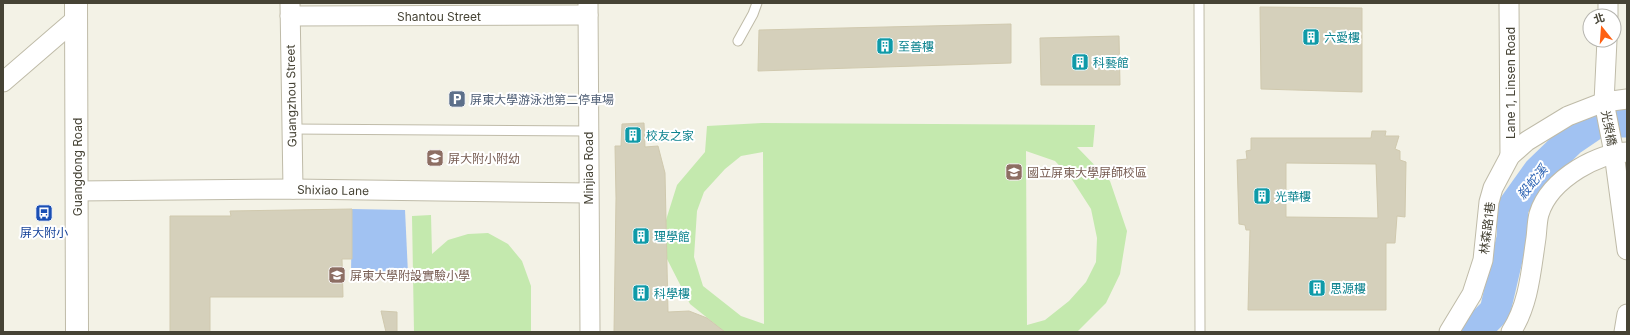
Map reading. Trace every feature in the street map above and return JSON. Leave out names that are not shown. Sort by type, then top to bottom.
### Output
[{"type":"street","name":"Lane 1, Linsen Road","points":[[1509,7],[1510,156]]},
{"type":"street","name":"Shantou Street","points":[[290,9],[588,9]]},
{"type":"street","name":"Guangzhou Street","points":[[290,9],[293,189]]},
{"type":"street","name":"Minjiao Road","points":[[588,9],[590,332]]},
{"type":"street","points":[[3,82],[76,11]]},
{"type":"street","name":"Guangdong Road","points":[[76,11],[78,191],[77,332]]},
{"type":"street","points":[[1604,102],[1607,48]]},
{"type":"street","name":"林森路1巷","points":[[1449,332],[1472,294],[1483,260],[1489,202],[1493,188],[1510,156],[1527,141],[1562,119],[1604,102],[1627,99]]},
{"type":"street","name":"光榮橋","points":[[1604,102],[1620,152]]},
{"type":"street","points":[[1511,332],[1519,319],[1528,293],[1539,213],[1552,191],[1565,177],[1586,165],[1620,152],[1627,250]]},
{"type":"street","name":"Shixiao Lane","points":[[78,191],[293,189],[588,193]]},
{"type":"street","points":[[1624,332],[1627,314]]},
{"type":"lane","points":[[738,41],[753,14],[757,3]]},
{"type":"lane","points":[[1199,3],[1200,332]]},
{"type":"lane","points":[[292,129],[588,130]]},
{"type":"green space","points":[[762,123],[1095,125],[1093,147],[1077,147],[1110,181],[1127,231],[1120,274],[1106,303],[1077,332],[725,332],[690,304],[667,259],[666,220],[677,185],[705,152],[707,126]],"holes":[[[1026,151],[1055,161],[1071,178],[1091,209],[1097,238],[1096,262],[1086,282],[1069,301],[1045,320],[1027,325]],[[763,152],[764,324],[741,316],[703,286],[694,257],[697,211],[704,192],[725,169],[741,156]]]},
{"type":"green space","points":[[431,215],[432,254],[448,240],[468,234],[488,233],[508,244],[522,261],[531,286],[531,332],[414,332],[412,216]]},
{"type":"water","points":[[352,209],[405,210],[408,274],[351,273]]},
{"type":"building","name":"六愛樓","points":[[1260,7],[1362,8],[1362,92],[1261,89]]},
{"type":"building","name":"至善樓","points":[[1011,24],[1011,63],[758,71],[759,30]]},
{"type":"building","name":"科藝館","points":[[1119,36],[1120,85],[1041,85],[1040,38]]},
{"type":"building","points":[[644,123],[645,147],[658,146],[665,173],[668,312],[689,311],[707,318],[725,332],[614,332],[616,198],[615,146],[621,146],[622,124]]},
{"type":"building","points":[[1372,131],[1386,131],[1385,136],[1399,136],[1395,149],[1400,151],[1400,160],[1406,162],[1405,217],[1397,216],[1395,243],[1386,243],[1386,310],[1248,310],[1250,230],[1246,230],[1245,225],[1239,224],[1237,160],[1247,159],[1246,151],[1251,150],[1251,138],[1371,138]],"holes":[[[1286,163],[1376,164],[1378,218],[1286,217]]]},
{"type":"building","points":[[352,209],[352,259],[342,259],[343,297],[210,297],[210,332],[170,332],[170,216],[231,216],[230,211]]},
{"type":"building","points":[[381,311],[397,312],[397,332],[386,332]]},
{"type":"waterway","name":"殺蛇溪","points":[[1474,332],[1495,311],[1512,238],[1513,207],[1538,172],[1570,141],[1598,122],[1627,122]]},
{"type":"place","name":"六愛樓","points":[[1311,37]]},
{"type":"place","name":"至善樓","points":[[885,46]]},
{"type":"place","name":"科藝館","points":[[1080,62]]},
{"type":"place","name":"屏東大學游泳池第二停車場","points":[[457,99]]},
{"type":"place","name":"校友之家","points":[[633,135]]},
{"type":"place","name":"屏大附小附幼","points":[[435,158]]},
{"type":"place","name":"國立屏東大學屏師校區","points":[[1014,172]]},
{"type":"place","name":"光華樓","points":[[1262,196]]},
{"type":"place","name":"屏大附小","points":[[44,213]]},
{"type":"place","name":"理學館","points":[[641,236]]},
{"type":"place","name":"屏東大學附設實驗小學","points":[[337,275]]},
{"type":"place","name":"思源樓","points":[[1317,288]]},
{"type":"place","name":"科學樓","points":[[641,293]]}]
